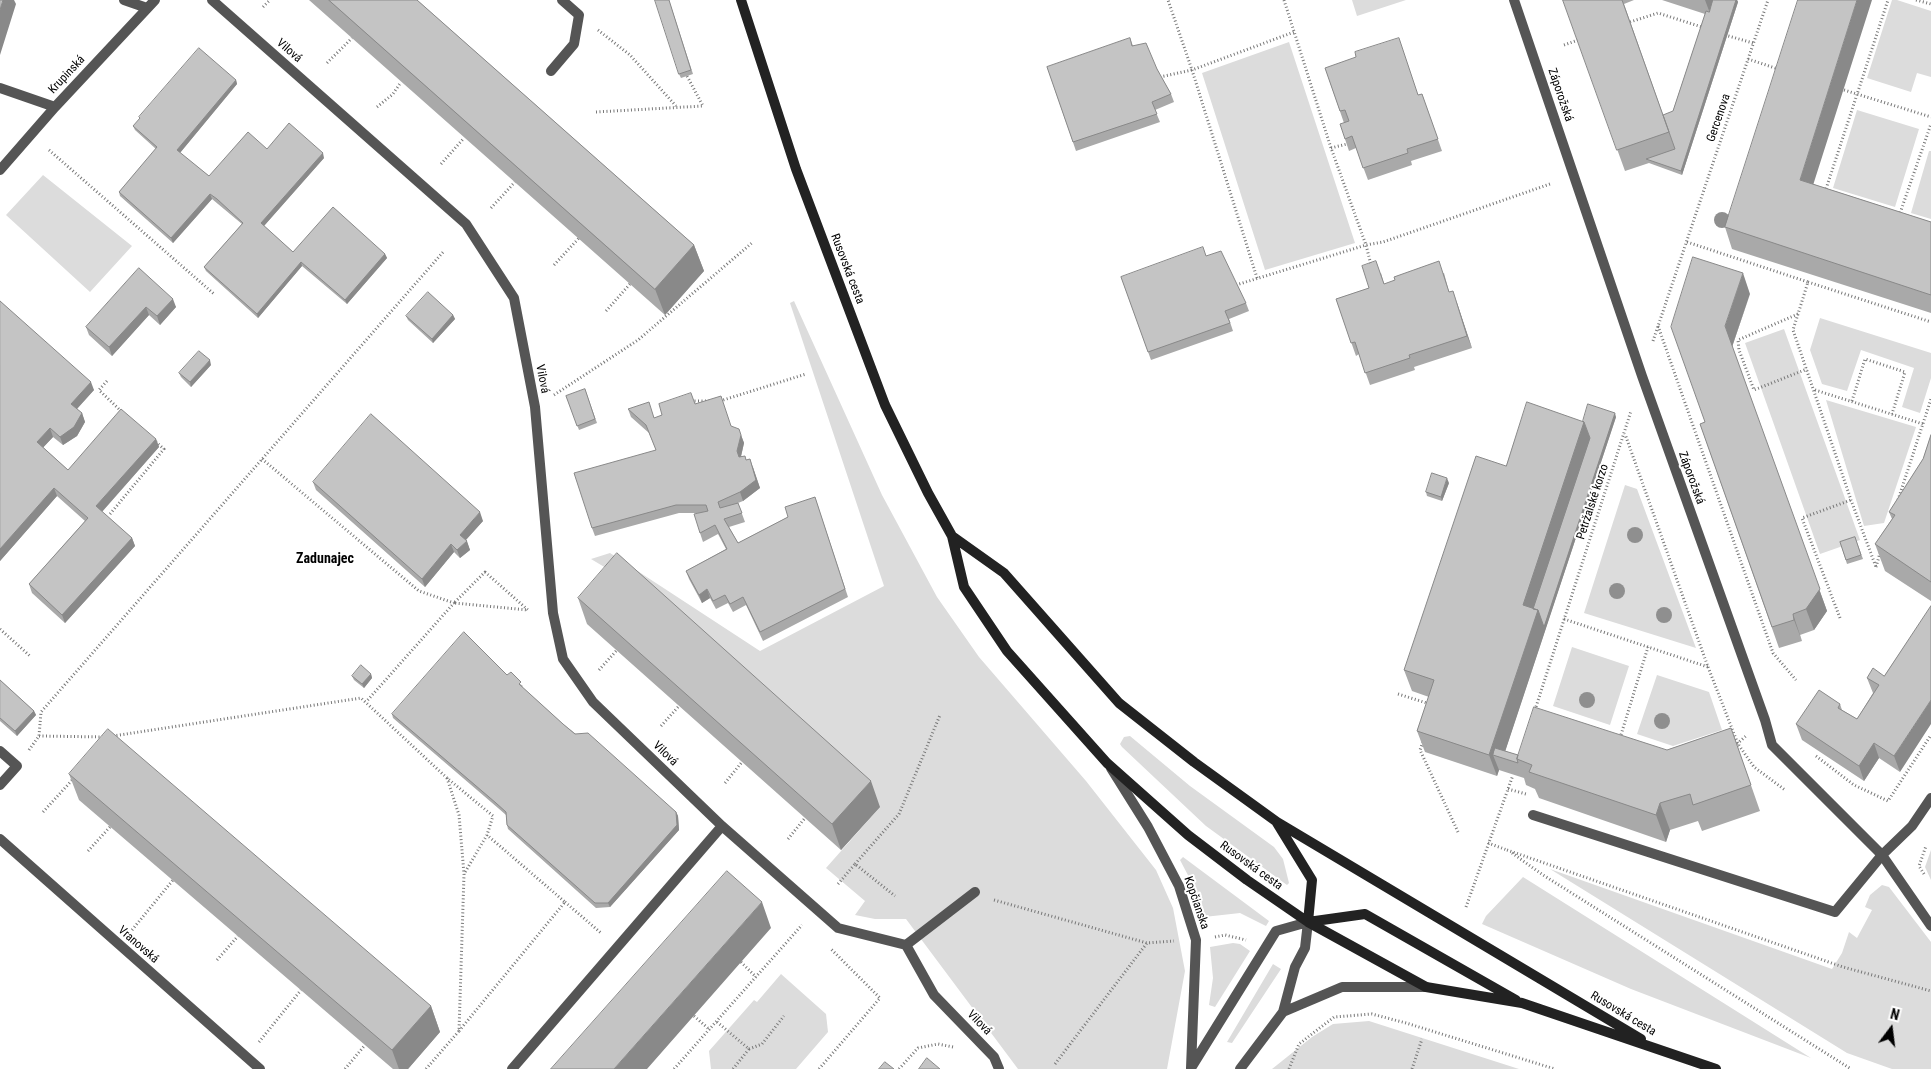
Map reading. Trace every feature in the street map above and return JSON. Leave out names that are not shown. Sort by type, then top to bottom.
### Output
[{"type":"street","points":[[124,0],[147,8]]},
{"type":"street","name":"Krupinská","points":[[0,170],[55,107],[155,0]]},
{"type":"street","name":"Vilová","points":[[212,0],[466,224],[514,298],[535,407],[553,613],[563,659],[593,702],[722,826],[838,928],[906,945],[934,995],[994,1057],[999,1069]]},
{"type":"street","points":[[551,71],[574,44],[579,15],[562,0]]},
{"type":"street","name":"Rusovská cesta","points":[[741,0],[796,169],[885,405],[928,493],[952,536],[964,587],[1007,650],[1107,763],[1188,835],[1247,880],[1308,922],[1426,987],[1522,1003],[1716,1069]]},
{"type":"street","name":"Záporožská","points":[[1514,0],[1642,376],[1765,720],[1772,745],[1882,855],[1931,926]]},
{"type":"street","points":[[0,88],[55,107]]},
{"type":"street","name":"Rusovská cesta","points":[[952,536],[1004,573],[1119,702],[1194,762],[1277,822],[1659,1050]]},
{"type":"street","points":[[0,751],[17,766],[0,785]]},
{"type":"street","name":"Kopčianska","points":[[1107,763],[1148,827],[1179,886],[1196,940],[1191,1069]]},
{"type":"street","points":[[1533,814],[1835,912],[1882,855],[1912,826],[1931,798]]},
{"type":"street","points":[[1240,1069],[1283,1012],[1295,967],[1305,948],[1312,880],[1277,822]]},
{"type":"street","points":[[512,1069],[722,826]]},
{"type":"street","name":"Vranovská","points":[[0,839],[260,1069]]},
{"type":"street","points":[[906,945],[975,892]]},
{"type":"street","points":[[1308,922],[1365,914],[1522,1003]]},
{"type":"street","name":"Kopčianska","points":[[1191,1069],[1276,931],[1308,922]]},
{"type":"street","points":[[1283,1012],[1342,986],[1426,987]]},
{"type":"path","points":[[263,7],[270,0]]},
{"type":"path","points":[[1168,0],[1192,70],[1257,278]]},
{"type":"path","points":[[1284,0],[1331,148],[1366,244],[1371,268]]},
{"type":"path","name":"Gercenova","points":[[1686,242],[1768,0]]},
{"type":"path","points":[[1823,198],[1888,0]]},
{"type":"path","points":[[1916,0],[1931,4]]},
{"type":"path","points":[[1630,22],[1658,12],[1712,30]]},
{"type":"path","points":[[579,15],[630,55],[676,106]]},
{"type":"path","points":[[1160,77],[1192,70],[1294,32]]},
{"type":"path","points":[[1720,33],[1753,43]]},
{"type":"path","points":[[327,63],[352,38]]},
{"type":"path","points":[[1564,45],[1578,40]]},
{"type":"path","points":[[1748,59],[1781,70]]},
{"type":"path","points":[[596,112],[676,106],[703,106],[687,76]]},
{"type":"path","points":[[377,107],[393,94],[401,82]]},
{"type":"path","points":[[1844,90],[1931,117]]},
{"type":"path","points":[[1898,220],[1931,124]]},
{"type":"path","points":[[441,164],[464,138]]},
{"type":"path","points":[[1331,148],[1347,144]]},
{"type":"path","points":[[49,150],[214,294]]},
{"type":"path","points":[[491,208],[515,182]]},
{"type":"path","points":[[1236,285],[1366,244],[1383,242],[1550,184]]},
{"type":"path","points":[[554,265],[578,238]]},
{"type":"path","points":[[535,407],[638,340],[753,242]]},
{"type":"path","points":[[1686,242],[1931,322]]},
{"type":"path","name":"Petržalské korzo","points":[[1532,719],[1686,242]]},
{"type":"path","points":[[444,251],[41,712],[39,736],[111,737],[362,698],[447,778],[493,816],[488,835],[464,874]]},
{"type":"path","points":[[1808,282],[1793,330],[1876,567],[1883,547]]},
{"type":"path","points":[[606,311],[630,284]]},
{"type":"path","points":[[1799,314],[1738,340],[1739,350],[1754,390],[1807,369]]},
{"type":"path","points":[[1658,326],[1774,653],[1796,680]]},
{"type":"path","points":[[1852,402],[1865,359],[1905,372],[1892,414]]},
{"type":"path","points":[[686,402],[695,400],[720,401],[806,374]]},
{"type":"path","points":[[106,381],[99,390],[128,416]]},
{"type":"path","points":[[1814,390],[1923,424]]},
{"type":"path","points":[[1895,509],[1931,399]]},
{"type":"path","points":[[1564,619],[1708,667],[1624,433]]},
{"type":"path","points":[[110,514],[164,449],[150,436]]},
{"type":"path","points":[[262,459],[419,591],[454,603],[528,610],[484,572],[454,603],[366,702]]},
{"type":"path","points":[[1840,618],[1802,518],[1851,500]]},
{"type":"path","points":[[0,629],[30,656]]},
{"type":"path","points":[[1620,739],[1648,648]]},
{"type":"path","points":[[599,670],[616,650]]},
{"type":"path","points":[[1398,694],[1436,706]]},
{"type":"path","points":[[661,726],[679,706]]},
{"type":"path","points":[[838,884],[899,814],[940,715]]},
{"type":"path","points":[[1728,748],[1738,744],[1765,720]]},
{"type":"path","points":[[1810,751],[1854,785],[1888,801],[1931,735]]},
{"type":"path","points":[[106,742],[111,737]]},
{"type":"path","points":[[1423,741],[1420,750],[1458,832]]},
{"type":"path","points":[[725,783],[742,762]]},
{"type":"path","points":[[43,812],[79,772]]},
{"type":"path","points":[[1466,907],[1513,775]]},
{"type":"path","points":[[447,778],[458,815],[464,874],[459,1031]]},
{"type":"path","points":[[1508,788],[1534,797]]},
{"type":"path","points":[[788,839],[805,818]]},
{"type":"path","points":[[88,850],[110,827]]},
{"type":"path","points":[[426,1069],[565,902],[488,835]]},
{"type":"path","points":[[1488,843],[1843,967],[1931,991]]},
{"type":"path","points":[[1926,846],[1919,866],[1927,881]]},
{"type":"path","points":[[1507,850],[1543,875],[1851,1069]]},
{"type":"path","points":[[855,864],[895,896]]},
{"type":"path","points":[[118,945],[173,880]]},
{"type":"path","points":[[975,892],[1000,903],[1148,943],[1196,940]]},
{"type":"path","points":[[674,1069],[804,923]]},
{"type":"path","points":[[217,960],[238,936]]},
{"type":"path","points":[[819,1069],[880,998],[825,943]]},
{"type":"path","points":[[1055,1064],[1148,943]]},
{"type":"path","points":[[741,962],[756,977]]},
{"type":"path","points":[[246,1057],[302,990]]},
{"type":"path","points":[[1289,1069],[1299,1044],[1334,1017],[1372,1014],[1556,1069]]},
{"type":"path","points":[[694,1016],[710,1030]]},
{"type":"path","points":[[733,1069],[749,1049],[762,1044],[784,1016]]},
{"type":"path","points":[[717,1022],[749,1049]]},
{"type":"path","points":[[1412,1069],[1422,1039]]},
{"type":"path","points":[[899,1069],[918,1048],[938,1044],[961,1049]]},
{"type":"path","points":[[345,1069],[365,1045]]},
{"type":"path","points":[[678,1064],[684,1069]]},
{"type":"shaded area","points":[[1352,0],[1406,0],[1357,16]]},
{"type":"shaded area","points":[[1892,0],[1931,11],[1931,77],[1917,73],[1911,92],[1867,78]]},
{"type":"shaded area","points":[[1289,42],[1355,243],[1265,270],[1202,73]]},
{"type":"shaded area","points":[[1857,110],[1919,129],[1895,207],[1833,188]]},
{"type":"shaded area","points":[[1929,151],[1931,151],[1931,219],[1911,213]]},
{"type":"shaded area","points":[[43,175],[132,246],[90,292],[6,215]]},
{"type":"shaded area","points":[[794,301],[882,495],[937,597],[979,657],[1086,781],[1156,870],[1173,908],[1185,971],[1167,1069],[1018,1069],[906,919],[875,919],[855,915],[865,901],[826,868],[880,807],[626,580],[591,559],[610,553],[760,651],[884,586],[790,303]]},
{"type":"shaded area","points":[[1820,318],[1931,353],[1931,378],[1920,413],[1902,407],[1914,368],[1861,350],[1847,391],[1822,384],[1810,350]]},
{"type":"shaded area","points":[[1784,329],[1860,540],[1820,554],[1745,343]]},
{"type":"shaded area","points":[[1826,400],[1916,427],[1884,523],[1864,526]]},
{"type":"shaded area","points":[[1625,485],[1637,489],[1696,648],[1584,613]]},
{"type":"shaded area","points":[[1572,647],[1629,666],[1610,725],[1553,706]]},
{"type":"shaded area","points":[[1657,675],[1709,692],[1722,730],[1673,746],[1637,734]]},
{"type":"shaded area","points":[[1130,736],[1190,786],[1274,847],[1283,859],[1289,883],[1287,885],[1206,826],[1122,747],[1120,744],[1124,737]]},
{"type":"shaded area","points":[[1931,850],[1931,880],[1925,867]]},
{"type":"shaded area","points":[[1183,857],[1269,921],[1266,926],[1240,913],[1204,917],[1201,900],[1180,860]]},
{"type":"shaded area","points":[[1550,869],[1832,969],[1842,953],[1849,932],[1857,938],[1872,910],[1865,907],[1870,895],[1882,885],[1889,887],[1931,942],[1931,1069],[1892,1069],[1847,1053]]},
{"type":"shaded area","points":[[1523,877],[1811,1058],[1631,989],[1482,924],[1486,916]]},
{"type":"shaded area","points":[[1233,943],[1240,944],[1250,951],[1215,1007],[1209,1005],[1213,978],[1210,947]]},
{"type":"shaded area","points":[[1273,964],[1281,969],[1232,1043],[1227,1042]]},
{"type":"shaded area","points":[[781,974],[826,1014],[828,1032],[796,1069],[711,1069],[709,1051],[754,1000],[757,1002]]},
{"type":"shaded area","points":[[1369,1021],[1519,1069],[1272,1069],[1312,1037],[1333,1024]]},
{"type":"building","points":[[329,0],[417,0],[694,245],[655,289]]},
{"type":"building","points":[[655,0],[669,0],[691,70],[679,74]]},
{"type":"building","points":[[1563,0],[1622,0],[1669,132],[1617,150]]},
{"type":"building","points":[[1713,0],[1736,0],[1681,171],[1646,159],[1675,149],[1663,115],[1673,111],[1706,11],[1709,12]]},
{"type":"building","points":[[1798,0],[1857,0],[1800,180],[1931,222],[1931,295],[1725,227]]},
{"type":"building","points":[[1130,38],[1132,46],[1146,43],[1157,69],[1171,94],[1152,102],[1157,114],[1073,142],[1047,67]]},
{"type":"building","points":[[1399,38],[1418,95],[1422,94],[1438,139],[1407,149],[1408,153],[1363,168],[1352,136],[1345,139],[1340,124],[1349,121],[1345,110],[1340,111],[1325,68],[1356,57],[1355,52]]},
{"type":"building","points":[[199,48],[236,80],[177,150],[209,176],[248,132],[267,149],[289,123],[323,153],[261,223],[293,252],[333,207],[385,254],[345,300],[301,262],[257,314],[204,267],[243,223],[217,199],[210,194],[171,238],[119,192],[157,147],[133,126]]},
{"type":"building","points":[[1203,247],[1206,256],[1221,251],[1246,303],[1225,311],[1230,323],[1148,352],[1121,277]]},
{"type":"building","points":[[1693,257],[1743,273],[1725,326],[1820,589],[1806,609],[1793,614],[1794,620],[1772,627],[1700,424],[1705,422],[1671,327]]},
{"type":"building","points":[[1376,261],[1384,284],[1395,280],[1394,277],[1439,261],[1449,292],[1453,291],[1467,336],[1409,355],[1410,358],[1365,373],[1355,342],[1351,343],[1336,299],[1369,288],[1362,266]]},
{"type":"building","points":[[139,268],[173,299],[157,316],[146,307],[109,347],[86,327]]},
{"type":"building","points":[[428,292],[453,315],[432,339],[406,316]]},
{"type":"building","points":[[0,301],[91,382],[71,404],[82,413],[74,427],[60,437],[50,428],[37,442],[68,470],[121,409],[156,439],[96,506],[132,538],[62,615],[29,584],[88,518],[54,488],[0,549]]},
{"type":"building","points":[[199,351],[210,360],[190,382],[179,373]]},
{"type":"building","points":[[585,389],[595,419],[577,426],[566,396]]},
{"type":"building","points":[[691,393],[695,404],[721,396],[731,426],[739,429],[741,435],[737,451],[739,457],[745,456],[746,460],[750,459],[756,480],[740,492],[718,502],[720,508],[738,503],[742,513],[724,519],[738,543],[788,517],[785,507],[815,497],[845,589],[760,632],[743,597],[730,604],[725,595],[713,601],[707,589],[699,595],[686,571],[727,549],[715,525],[700,533],[694,514],[708,511],[706,505],[676,505],[592,528],[574,473],[656,450],[646,425],[628,409],[649,402],[654,418],[662,415],[659,404]]},
{"type":"building","points":[[1527,402],[1584,422],[1523,605],[1538,610],[1489,755],[1417,731],[1434,680],[1404,670],[1476,456],[1506,466]]},
{"type":"building","points":[[1588,404],[1615,413],[1544,627],[1538,610],[1533,609],[1590,438],[1583,421]]},
{"type":"building","points":[[371,414],[480,512],[460,535],[467,541],[457,550],[451,544],[422,579],[313,482]]},
{"type":"building","points":[[1931,435],[1931,582],[1875,544],[1895,515],[1889,512],[1923,459]]},
{"type":"building","points":[[1432,473],[1447,478],[1441,497],[1426,492]]},
{"type":"building","points":[[1855,537],[1861,555],[1846,560],[1840,542]]},
{"type":"building","points":[[617,553],[871,781],[832,824],[578,598]]},
{"type":"building","points":[[1931,606],[1931,700],[1894,756],[1874,743],[1859,766],[1796,724],[1819,690],[1840,704],[1838,708],[1857,719],[1879,685],[1867,678],[1873,668],[1884,676]]},
{"type":"building","points":[[464,632],[507,675],[511,672],[521,682],[519,684],[563,724],[575,734],[588,733],[676,812],[677,825],[608,903],[595,903],[507,825],[506,812],[392,714]]},
{"type":"building","points":[[361,665],[371,674],[362,684],[352,676]]},
{"type":"building","points":[[0,680],[34,711],[15,731],[0,718]]},
{"type":"building","points":[[1534,707],[1667,750],[1731,728],[1751,785],[1693,805],[1690,794],[1660,803],[1656,815],[1529,772],[1532,765],[1517,759]]},
{"type":"building","points":[[108,729],[431,1006],[392,1050],[69,774]]},
{"type":"building","points":[[1495,748],[1518,755],[1518,763],[1493,755]]},
{"type":"building","points":[[727,871],[762,902],[614,1069],[551,1069]]},
{"type":"building","points":[[927,1058],[940,1069],[919,1069]]},
{"type":"building","points":[[885,1062],[894,1069],[879,1069]]},
{"type":"district","name":"Zadunajec","points":[[325,559]]}]
